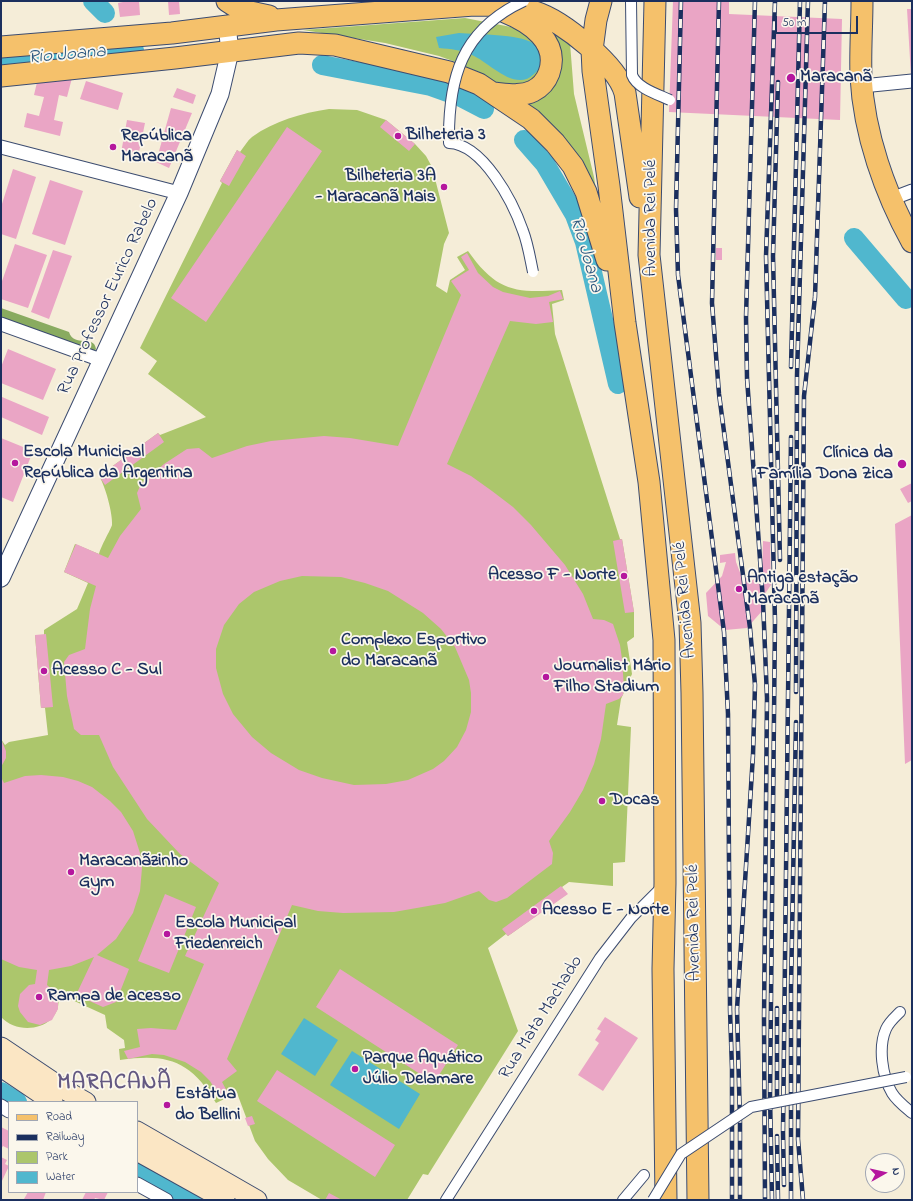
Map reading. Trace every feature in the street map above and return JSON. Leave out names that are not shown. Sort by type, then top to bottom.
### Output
[{"type":"main road","points":[[216,1],[228,26]]},
{"type":"main road","points":[[227,1],[241,10],[269,16],[276,20]]},
{"type":"main road","name":"Avenida Rei Pelé","points":[[655,1],[649,255],[690,623],[698,1200]]},
{"type":"main road","points":[[862,1],[862,86],[872,143],[891,200],[912,242]]},
{"type":"main road","points":[[1,47],[228,26],[276,20],[481,3],[505,5],[537,13],[550,18],[565,28],[592,50],[612,69],[623,86],[649,255]]},
{"type":"main road","points":[[481,3],[526,23],[542,36],[549,45],[552,55],[552,66],[548,77],[542,85],[522,94],[493,94]]},
{"type":"main road","name":"Avenida Rei Pelé","points":[[597,7],[592,50],[594,83],[609,186],[625,322],[651,497],[664,640],[665,883],[663,969],[666,1200]]},
{"type":"main road","points":[[1,76],[230,52],[299,43],[336,45],[449,72],[479,84],[532,119],[574,166],[596,219],[625,322]]},
{"type":"main road","points":[[651,497],[678,517]]},
{"type":"main road","points":[[1,1046],[65,1090],[84,1101]]},
{"type":"main road","points":[[1,1067],[52,1101]]},
{"type":"main road","points":[[138,1132],[257,1200]]},
{"type":"main road","points":[[138,1152],[225,1200]]},
{"type":"street","points":[[524,1],[494,19],[471,43],[462,58],[452,90],[449,143],[464,146],[473,152],[503,189],[523,229],[533,272]]},
{"type":"street","points":[[632,1],[632,75],[638,84],[670,100]]},
{"type":"street","name":"Rua Professor Eurico Rabelo","points":[[1,578],[179,193],[220,94],[230,52],[228,26]]},
{"type":"street","points":[[862,86],[912,81]]},
{"type":"street","points":[[1,147],[179,193]]},
{"type":"street","points":[[891,200],[912,191]]},
{"type":"street","points":[[1,324],[101,360]]},
{"type":"street","name":"Rua Mata Machado","points":[[446,1200],[600,958],[631,918],[665,883]]},
{"type":"street","points":[[900,1012],[886,1030],[882,1043],[882,1061],[892,1092],[899,1102],[912,1113]]},
{"type":"street","points":[[652,1200],[682,1154],[751,1107],[912,1076]]},
{"type":"street","points":[[623,1200],[644,1175]]},
{"type":"street","points":[[138,1185],[166,1200]]},
{"type":"green space","points":[[524,15],[570,43],[574,94],[594,177],[598,203],[518,100],[555,73]]},
{"type":"green space","points":[[465,18],[511,27],[525,33],[542,51],[541,70],[530,85],[502,87],[461,64],[439,56],[385,43],[303,30]]},
{"type":"green space","name":"Complexo Esportivo do Maracanã","points":[[329,109],[357,110],[386,120],[415,144],[426,156],[432,167],[449,233],[444,244],[436,286],[447,293],[450,280],[465,270],[457,257],[468,251],[478,265],[488,275],[508,287],[532,291],[562,290],[564,300],[552,304],[555,334],[620,539],[622,539],[634,612],[634,637],[627,642],[632,674],[621,699],[617,725],[631,727],[625,862],[613,863],[613,886],[569,882],[562,887],[567,894],[508,936],[506,934],[488,948],[518,1031],[428,1175],[423,1174],[407,1200],[322,1200],[288,1180],[268,1159],[255,1141],[237,1093],[216,1103],[207,1089],[197,1078],[177,1063],[165,1059],[152,1058],[120,1060],[119,1049],[125,1048],[124,1040],[107,1028],[105,1015],[70,999],[68,991],[58,995],[58,1006],[54,1015],[48,1022],[39,1026],[29,1028],[19,1027],[9,1023],[1,1017],[1,739],[5,745],[9,742],[48,735],[45,708],[41,708],[35,635],[44,635],[44,630],[77,609],[88,583],[64,572],[75,544],[99,554],[112,525],[110,507],[104,486],[99,476],[158,433],[160,435],[206,417],[148,374],[157,361],[140,348],[222,183],[220,181],[237,150],[240,152],[252,137],[270,126],[299,115]]},
{"type":"green space","points":[[1,308],[69,332],[75,339],[92,342],[96,349],[92,355],[1,321]]},
{"type":"water","points":[[459,33],[500,35],[531,42],[539,51],[539,69],[527,79],[519,80],[502,74],[468,53],[439,48],[436,37]]},
{"type":"water","points":[[304,1018],[338,1040],[315,1076],[281,1054]]},
{"type":"water","points":[[352,1051],[420,1094],[399,1129],[330,1085]]},
{"type":"building","points":[[139,1],[140,15],[120,17],[118,3]]},
{"type":"building","points":[[168,1],[179,1],[180,14],[169,15]]},
{"type":"building","name":"Maracanã","points":[[673,1],[729,1],[729,14],[842,19],[840,120],[669,112]]},
{"type":"building","points":[[907,9],[912,9],[912,76],[911,76]]},
{"type":"building","points":[[38,78],[72,78],[67,97],[59,95],[54,120],[63,122],[60,136],[24,127],[27,113],[39,116],[44,97],[34,95]]},
{"type":"building","points":[[86,81],[123,93],[118,110],[80,99]]},
{"type":"building","points":[[177,88],[196,95],[193,104],[173,97]]},
{"type":"building","points":[[171,108],[192,113],[169,168],[156,162]]},
{"type":"building","points":[[127,120],[145,123],[138,157],[121,153]]},
{"type":"building","name":"Bilheteria 3","points":[[386,120],[415,144],[409,151],[380,127]]},
{"type":"building","points":[[287,127],[322,151],[206,322],[171,298]]},
{"type":"building","points":[[237,150],[246,156],[229,186],[220,181]]},
{"type":"building","points":[[13,169],[36,177],[16,239],[1,234],[1,207]]},
{"type":"building","points":[[50,180],[83,191],[65,245],[32,234]]},
{"type":"building","points":[[15,244],[47,255],[28,308],[1,299],[1,284]]},
{"type":"building","points":[[716,248],[722,248],[722,260],[716,260]]},
{"type":"building","points":[[53,250],[72,256],[49,319],[31,312]]},
{"type":"building","name":"Journalist Mário Filho Stadium","points":[[467,253],[478,273],[493,287],[503,292],[530,298],[548,296],[560,291],[563,299],[549,302],[553,322],[536,324],[510,321],[447,464],[471,476],[513,507],[531,525],[565,565],[583,594],[593,619],[604,620],[613,624],[620,645],[622,659],[623,695],[619,699],[606,704],[601,739],[594,764],[583,790],[570,812],[549,841],[553,853],[552,864],[507,898],[496,902],[489,900],[479,891],[445,903],[394,912],[343,913],[318,911],[292,905],[227,1059],[237,1071],[222,1082],[229,1095],[221,1099],[210,1081],[201,1072],[185,1062],[164,1055],[152,1054],[128,1059],[124,1051],[140,1047],[137,1029],[151,1028],[176,1030],[204,964],[185,956],[219,883],[180,854],[147,819],[113,767],[99,735],[81,735],[74,729],[67,696],[64,662],[69,655],[85,649],[90,609],[96,586],[64,572],[76,544],[108,558],[120,536],[141,509],[137,493],[141,484],[164,464],[187,449],[199,448],[212,458],[247,446],[271,441],[324,436],[350,438],[398,446],[461,295],[451,281],[469,270],[461,257]],"holes":[[[302,576],[341,577],[388,591],[423,613],[441,629],[455,647],[469,680],[471,712],[466,730],[457,747],[444,761],[433,769],[408,780],[386,784],[354,785],[322,778],[299,770],[271,753],[252,737],[233,714],[223,694],[216,668],[216,649],[224,625],[239,604],[254,592],[280,581]]]},
{"type":"building","points":[[8,349],[56,369],[43,400],[1,383],[1,367]]},
{"type":"building","points":[[2,397],[49,417],[42,435],[1,417]]},
{"type":"building","points":[[158,433],[164,442],[105,485],[99,476]]},
{"type":"building","name":"Escola Municipal República da Argentina","points":[[1,438],[33,451],[13,502],[1,497]]},
{"type":"building","points":[[912,483],[912,501],[908,503],[900,489]]},
{"type":"building","points":[[912,515],[912,760],[905,764],[895,524]]},
{"type":"building","name":"Acesso F - Norte","points":[[622,539],[634,612],[625,613],[613,541]]},
{"type":"building","name":"Antiga estação Maracanã","points":[[763,541],[770,542],[771,585],[760,601],[762,611],[747,628],[725,630],[708,616],[706,593],[722,576],[726,562],[720,563],[720,555],[735,553],[736,562],[741,575],[751,581],[762,575]]},
{"type":"building","name":"Acesso C - Sul","points":[[46,634],[53,707],[41,708],[35,635]]},
{"type":"building","points":[[1,739],[6,751],[6,758],[1,767]]},
{"type":"building","name":"Maracanãzinho Gym","points":[[41,775],[63,777],[78,781],[92,787],[110,801],[121,812],[133,831],[140,853],[142,868],[140,891],[133,913],[116,939],[97,955],[129,969],[116,1002],[103,1007],[76,995],[94,957],[71,966],[49,970],[47,985],[58,995],[58,1009],[52,1020],[40,1025],[28,1022],[20,1012],[18,1006],[20,994],[29,985],[35,984],[37,970],[19,967],[1,959],[1,777],[4,783],[25,776]]},
{"type":"building","name":"Acesso E - Norte","points":[[561,886],[568,894],[508,936],[502,929]]},
{"type":"building","name":"Escola Municipal Friedenreich","points":[[165,894],[196,907],[169,973],[138,961]]},
{"type":"building","points":[[340,969],[458,1045],[434,1083],[316,1007]]},
{"type":"building","points":[[605,1017],[638,1038],[603,1091],[578,1075],[599,1043],[595,1040],[601,1031],[597,1029]]},
{"type":"building","points":[[277,1070],[395,1145],[375,1177],[257,1101]]},
{"type":"building","points":[[252,1116],[255,1124],[248,1126],[245,1118]]},
{"type":"building","points":[[1,1127],[8,1130],[8,1148],[3,1146],[1,1149]]},
{"type":"building","points":[[1,1157],[7,1160],[5,1164],[8,1166],[8,1168],[1,1183]]},
{"type":"building","points":[[27,1193],[46,1193],[43,1200],[24,1199]]},
{"type":"building","points":[[86,1193],[108,1193],[104,1200],[95,1198],[94,1200],[82,1200]]},
{"type":"building","points":[[329,1193],[342,1200],[325,1200]]},
{"type":"waterway","points":[[93,1],[105,13]]},
{"type":"waterway","name":"Rio Joana","points":[[1,61],[134,50]]},
{"type":"waterway","name":"Rio Joana","points":[[322,65],[431,86],[459,96],[484,109]]},
{"type":"waterway","name":"Rio Joana","points":[[524,140],[545,164],[575,215],[585,242],[618,384]]},
{"type":"waterway","points":[[854,238],[906,299]]},
{"type":"waterway","points":[[1,1092],[15,1101]]},
{"type":"waterway","points":[[138,1172],[191,1200]]},
{"type":"railway","points":[[681,1],[676,209],[678,275],[724,632],[728,714],[732,1200]]},
{"type":"railway","points":[[719,1],[712,303],[719,394],[750,628],[755,685],[753,755],[737,1009],[740,1122],[740,1200]]},
{"type":"railway","points":[[755,1],[746,317],[747,378],[763,601],[767,698],[764,1019],[765,1200]]},
{"type":"railway","points":[[772,1200],[770,1095],[775,621],[766,256],[775,1]]},
{"type":"railway","points":[[791,367],[800,1]]},
{"type":"railway","points":[[796,692],[797,375],[808,1]]},
{"type":"railway","points":[[803,1200],[798,1139],[804,396],[815,297],[825,1]]},
{"type":"railway","points":[[778,82],[773,256],[780,560]]},
{"type":"railway","points":[[784,1185],[783,1132],[791,437]]},
{"type":"railway","points":[[791,1200],[791,988],[796,722]]},
{"type":"railway","points":[[777,1008],[777,1102]]},
{"type":"railway","points":[[777,1136],[778,1200]]},
{"type":"place","name":"Maracanã","points":[[791,78]]},
{"type":"place","name":"Bilheteria 3","points":[[398,136]]},
{"type":"place","name":"República Maracanã","points":[[113,147]]},
{"type":"place","name":"Bilheteria 3A - Maracanã Mais","points":[[444,187]]},
{"type":"place","name":"Escola Municipal República da Argentina","points":[[15,463]]},
{"type":"place","name":"Clínica da Família Dona Zica","points":[[902,464]]},
{"type":"place","name":"Acesso F - Norte","points":[[624,576]]},
{"type":"place","name":"Antiga estação Maracanã","points":[[739,589]]},
{"type":"place","name":"Complexo Esportivo do Maracanã","points":[[333,651]]},
{"type":"place","name":"Acesso C - Sul","points":[[44,671]]},
{"type":"place","name":"Journalist Mário Filho Stadium","points":[[546,677]]},
{"type":"place","name":"Docas","points":[[602,801]]},
{"type":"place","name":"Maracanãzinho Gym","points":[[71,872]]},
{"type":"place","name":"Acesso E - Norte","points":[[534,911]]},
{"type":"place","name":"Escola Municipal Friedenreich","points":[[167,934]]},
{"type":"place","name":"Rampa de acesso","points":[[39,997]]},
{"type":"place","name":"Parque Aquático Júlio Delamare","points":[[355,1069]]},
{"type":"place","name":"Estátua do Bellini","points":[[167,1105]]},
{"type":"district","name":"MARACANÃ","points":[[114,1084]]}]
